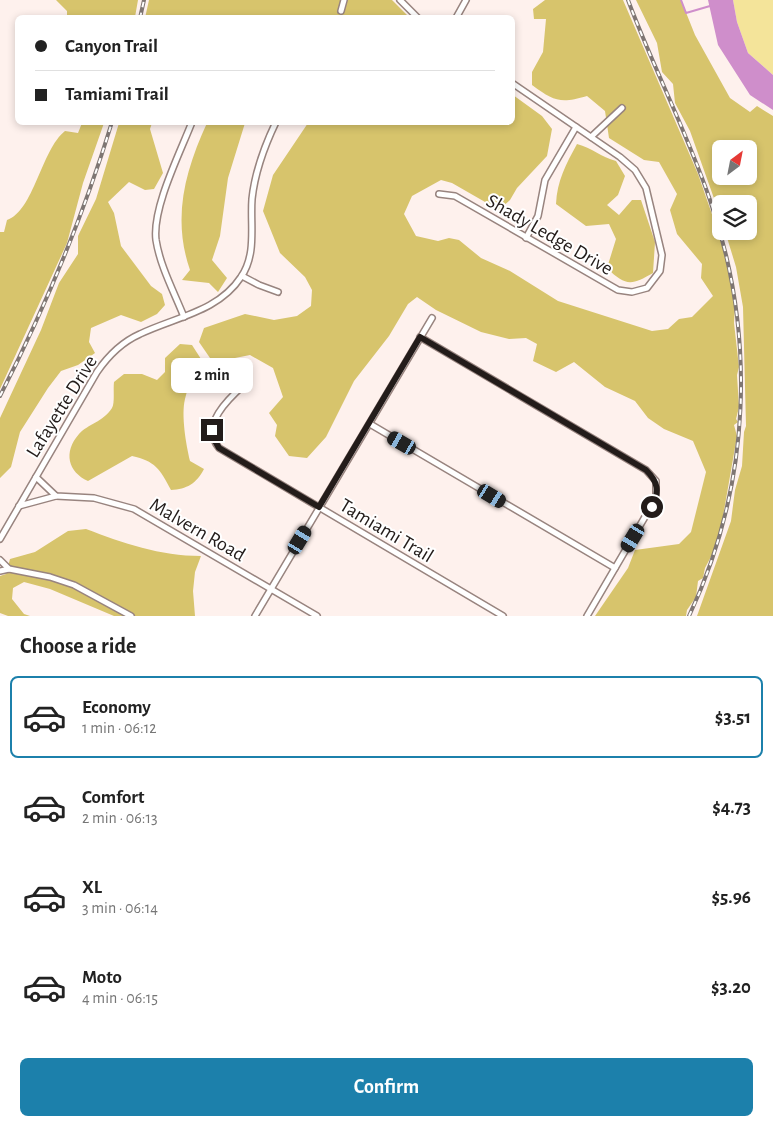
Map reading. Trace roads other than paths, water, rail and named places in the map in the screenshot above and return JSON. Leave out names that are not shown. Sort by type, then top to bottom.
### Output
[{"type":"street","points":[[342,11],[344,0]]},
{"type":"street","points":[[400,0],[415,15]]},
{"type":"street","points":[[458,15],[466,0]]},
{"type":"street","points":[[515,86],[591,137],[622,108]]},
{"type":"street","points":[[184,317],[159,252],[156,224],[161,204],[191,125]]},
{"type":"street","name":"Lafayette Drive","points":[[0,539],[97,372],[109,356],[138,334],[184,317],[220,300],[242,276],[252,245],[252,210],[257,173],[275,125]]},
{"type":"street","points":[[526,238],[538,216],[542,190],[549,171],[576,127]]},
{"type":"street","name":"Shady Ledge Drive","points":[[439,194],[455,196],[618,290],[632,292],[647,288],[659,276],[662,260],[649,193],[641,178],[628,163],[591,137]]},
{"type":"street","points":[[242,276],[278,292]]},
{"type":"street","points":[[255,616],[432,318]]},
{"type":"street","points":[[420,337],[653,476],[657,488],[656,498],[587,616]]},
{"type":"street","name":"Tamiami Trail","points":[[245,384],[229,398],[214,423],[212,430],[216,444],[504,616]]},
{"type":"street","points":[[370,424],[615,568]]},
{"type":"street","points":[[36,477],[56,496]]},
{"type":"street","name":"Malvern Road","points":[[19,506],[56,496],[94,498],[134,509],[317,616]]},
{"type":"street","points":[[0,560],[9,569]]},
{"type":"street","points":[[0,571],[9,569],[64,581],[130,616]]},
{"type":"waterway","points":[[681,0],[686,13],[710,6]]},
{"type":"railway","points":[[141,15],[144,0]]},
{"type":"railway","points":[[628,0],[691,149],[710,200],[725,252],[735,304],[740,357],[740,410],[735,463],[725,515],[710,566],[689,616]]},
{"type":"railway","points":[[0,396],[48,296],[62,262],[89,193],[111,125]]}]
